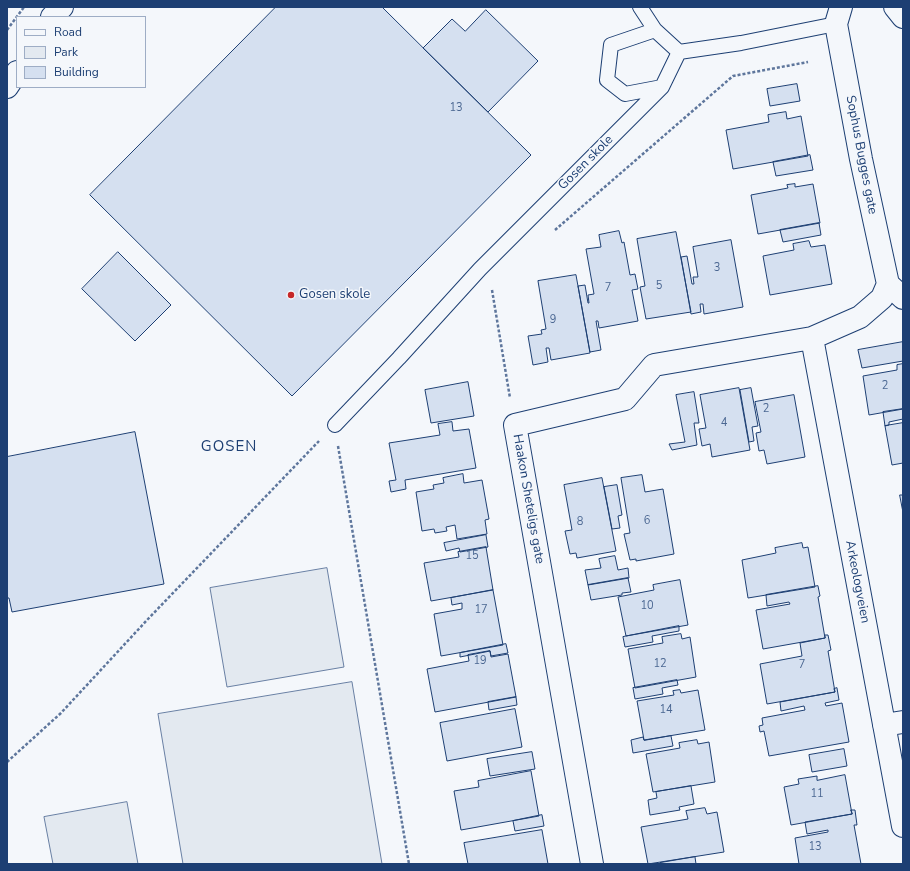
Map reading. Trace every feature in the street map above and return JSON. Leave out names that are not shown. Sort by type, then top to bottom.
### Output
[{"type":"street","points":[[53,16],[62,7]]},
{"type":"street","points":[[895,7],[903,17]]},
{"type":"street","name":"Sophus Bugges gate","points":[[838,16],[861,159],[896,291]]},
{"type":"street","points":[[7,87],[16,74]]},
{"type":"street","name":"Haakon Sheteligs gate","points":[[592,864],[515,424],[625,399],[654,365],[812,338],[860,316],[882,298],[896,291]]},
{"type":"street","name":"Arkeologveien","points":[[812,338],[894,723],[903,826]]},
{"type":"lane","points":[[640,7],[655,30],[679,52],[741,42],[838,16]]},
{"type":"lane","points":[[655,30],[611,45],[607,80],[624,94],[662,87]]},
{"type":"lane","name":"Gosen skole","points":[[335,425],[399,358],[480,269],[662,87],[679,52]]},
{"type":"path","points":[[17,16],[24,7]]},
{"type":"path","points":[[7,30],[16,18]]},
{"type":"path","points":[[552,233],[733,76],[808,62]]},
{"type":"path","points":[[480,269],[491,285],[515,424]]},
{"type":"path","points":[[7,762],[61,714],[154,613],[335,425]]},
{"type":"path","points":[[335,425],[409,864]]},
{"type":"green space","points":[[327,568],[344,667],[227,687],[210,588]]},
{"type":"green space","points":[[352,682],[382,864],[183,864],[158,714]]},
{"type":"green space","points":[[127,802],[138,864],[53,864],[44,817]]},
{"type":"building","name":"Gosen skole","points":[[276,7],[382,7],[531,155],[292,396],[90,195]]},
{"type":"building","points":[[486,10],[538,61],[488,112],[423,48],[452,19],[465,31]]},
{"type":"building","points":[[797,84],[800,101],[770,106],[767,89]]},
{"type":"building","points":[[786,112],[787,119],[801,116],[808,156],[733,169],[726,130],[769,122],[768,115]]},
{"type":"building","points":[[810,155],[813,170],[776,176],[773,162]]},
{"type":"building","points":[[795,184],[795,187],[813,184],[820,223],[758,234],[751,195],[788,188],[787,185]]},
{"type":"building","points":[[819,223],[821,235],[783,242],[780,230]]},
{"type":"building","points":[[619,231],[622,243],[624,242],[630,275],[635,274],[638,289],[632,290],[638,321],[599,328],[598,321],[596,321],[601,350],[590,352],[578,286],[585,285],[589,303],[588,295],[594,294],[586,249],[601,247],[599,235]]},
{"type":"building","points":[[676,232],[691,312],[646,319],[640,287],[645,286],[637,239]]},
{"type":"building","points":[[731,240],[743,307],[704,314],[703,304],[700,304],[701,312],[691,314],[681,257],[687,256],[692,284],[694,284],[693,277],[698,277],[693,247]]},
{"type":"building","points":[[809,241],[811,247],[825,245],[832,284],[770,295],[763,256],[794,250],[793,244]]},
{"type":"building","points":[[118,252],[171,305],[135,341],[82,289]]},
{"type":"building","points":[[576,275],[590,353],[551,360],[549,348],[546,348],[548,362],[533,365],[528,336],[542,334],[541,330],[546,329],[538,281]]},
{"type":"building","points":[[903,342],[903,361],[862,368],[858,350]]},
{"type":"building","points":[[903,364],[903,409],[869,415],[863,376],[897,370],[897,365]]},
{"type":"building","points":[[468,382],[474,416],[431,423],[425,390]]},
{"type":"building","points":[[739,388],[750,450],[712,457],[710,444],[702,446],[699,429],[706,428],[700,395]]},
{"type":"building","points":[[751,388],[758,426],[752,427],[754,441],[749,442],[740,390]]},
{"type":"building","points":[[694,392],[699,423],[694,423],[697,445],[672,450],[669,444],[685,442],[676,395]]},
{"type":"building","points":[[794,395],[805,457],[767,464],[764,450],[759,451],[756,433],[761,432],[755,402]]},
{"type":"building","points":[[903,409],[903,419],[889,422],[889,425],[885,426],[883,412]]},
{"type":"building","points":[[452,422],[453,431],[469,429],[476,468],[405,480],[406,489],[391,492],[389,481],[396,480],[389,443],[440,435],[438,424]]},
{"type":"building","points":[[903,423],[903,463],[892,465],[885,426]]},
{"type":"building","points":[[135,432],[164,584],[12,612],[9,598],[7,598],[7,457]]},
{"type":"building","points":[[463,474],[464,483],[482,480],[489,519],[485,520],[487,534],[457,539],[455,525],[446,527],[447,531],[435,533],[434,529],[422,531],[416,492],[434,489],[433,485],[444,483],[443,478]]},
{"type":"building","points":[[642,475],[645,492],[663,489],[674,554],[636,561],[636,559],[630,560],[624,534],[630,533],[621,478]]},
{"type":"building","points":[[602,478],[616,551],[577,558],[576,553],[570,554],[565,531],[572,530],[564,485]]},
{"type":"building","points":[[617,485],[622,515],[618,516],[620,528],[612,529],[604,487]]},
{"type":"building","points":[[900,495],[903,495],[903,512]]},
{"type":"building","points":[[486,535],[488,547],[460,552],[459,548],[446,551],[444,543]]},
{"type":"building","points":[[802,543],[803,548],[808,547],[815,587],[748,598],[742,560],[776,553],[775,548]]},
{"type":"building","points":[[486,547],[493,590],[431,601],[424,563],[459,557],[458,552]]},
{"type":"building","points":[[615,556],[618,570],[628,568],[629,578],[588,585],[585,570],[601,568],[599,559]]},
{"type":"building","points":[[628,578],[631,592],[591,600],[588,585]]},
{"type":"building","points":[[680,580],[688,625],[626,636],[618,597],[654,590],[653,585]]},
{"type":"building","points":[[818,586],[820,596],[818,597],[825,638],[763,649],[756,610],[790,604],[789,602],[767,606],[766,595]]},
{"type":"building","points":[[493,590],[503,645],[441,656],[434,614],[462,609],[462,603],[452,605],[451,598]]},
{"type":"building","points":[[679,626],[679,631],[652,636],[653,642],[625,647],[623,637]]},
{"type":"building","points":[[681,634],[682,639],[690,637],[696,677],[635,688],[628,649],[663,643],[662,637]]},
{"type":"building","points":[[825,635],[828,635],[831,650],[828,651],[835,692],[767,704],[760,664],[802,656],[800,643],[825,638]]},
{"type":"building","points":[[506,644],[508,653],[491,656],[490,651],[460,657],[460,653]]},
{"type":"building","points":[[490,651],[491,657],[508,654],[516,697],[435,712],[427,669],[469,661],[468,655]]},
{"type":"building","points":[[677,680],[678,685],[662,688],[663,694],[635,699],[633,688]]},
{"type":"building","points":[[837,688],[839,700],[825,703],[826,706],[842,703],[849,742],[769,756],[764,731],[760,732],[759,726],[763,725],[762,718],[805,710],[804,706],[781,711],[780,702],[835,692],[834,689]]},
{"type":"building","points":[[680,690],[681,693],[698,690],[705,730],[644,740],[637,701],[674,695],[673,691]]},
{"type":"building","points":[[516,697],[517,705],[489,710],[488,702]]},
{"type":"building","points":[[515,709],[522,747],[447,761],[440,723]]},
{"type":"building","points":[[671,736],[673,746],[633,753],[631,740],[643,737],[644,740]]},
{"type":"building","points":[[697,740],[698,744],[709,742],[715,782],[653,792],[646,754],[680,748],[679,743]]},
{"type":"building","points":[[844,749],[847,766],[812,772],[809,755]]},
{"type":"building","points":[[532,752],[535,769],[490,776],[487,759]]},
{"type":"building","points":[[531,771],[539,816],[461,830],[454,791],[479,787],[478,781]]},
{"type":"building","points":[[845,775],[852,814],[791,825],[784,787],[799,784],[798,779],[817,776],[817,780]]},
{"type":"building","points":[[691,786],[694,804],[679,807],[680,810],[650,815],[648,800],[657,798],[656,792]]},
{"type":"building","points":[[705,808],[707,814],[717,812],[724,852],[648,864],[641,827],[688,819],[686,811]]},
{"type":"building","points":[[851,810],[855,810],[857,825],[854,825],[861,864],[799,864],[795,838],[828,832],[828,830],[807,834],[805,822],[852,814]]},
{"type":"building","points":[[542,815],[544,826],[515,831],[513,821]]},
{"type":"building","points":[[542,830],[548,864],[468,864],[464,843]]},
{"type":"building","points":[[695,857],[696,864],[660,864],[660,863]]},
{"type":"place","name":"Gosen skole","points":[[291,295]]},
{"type":"district","name":"GOSEN","points":[[229,447]]}]
